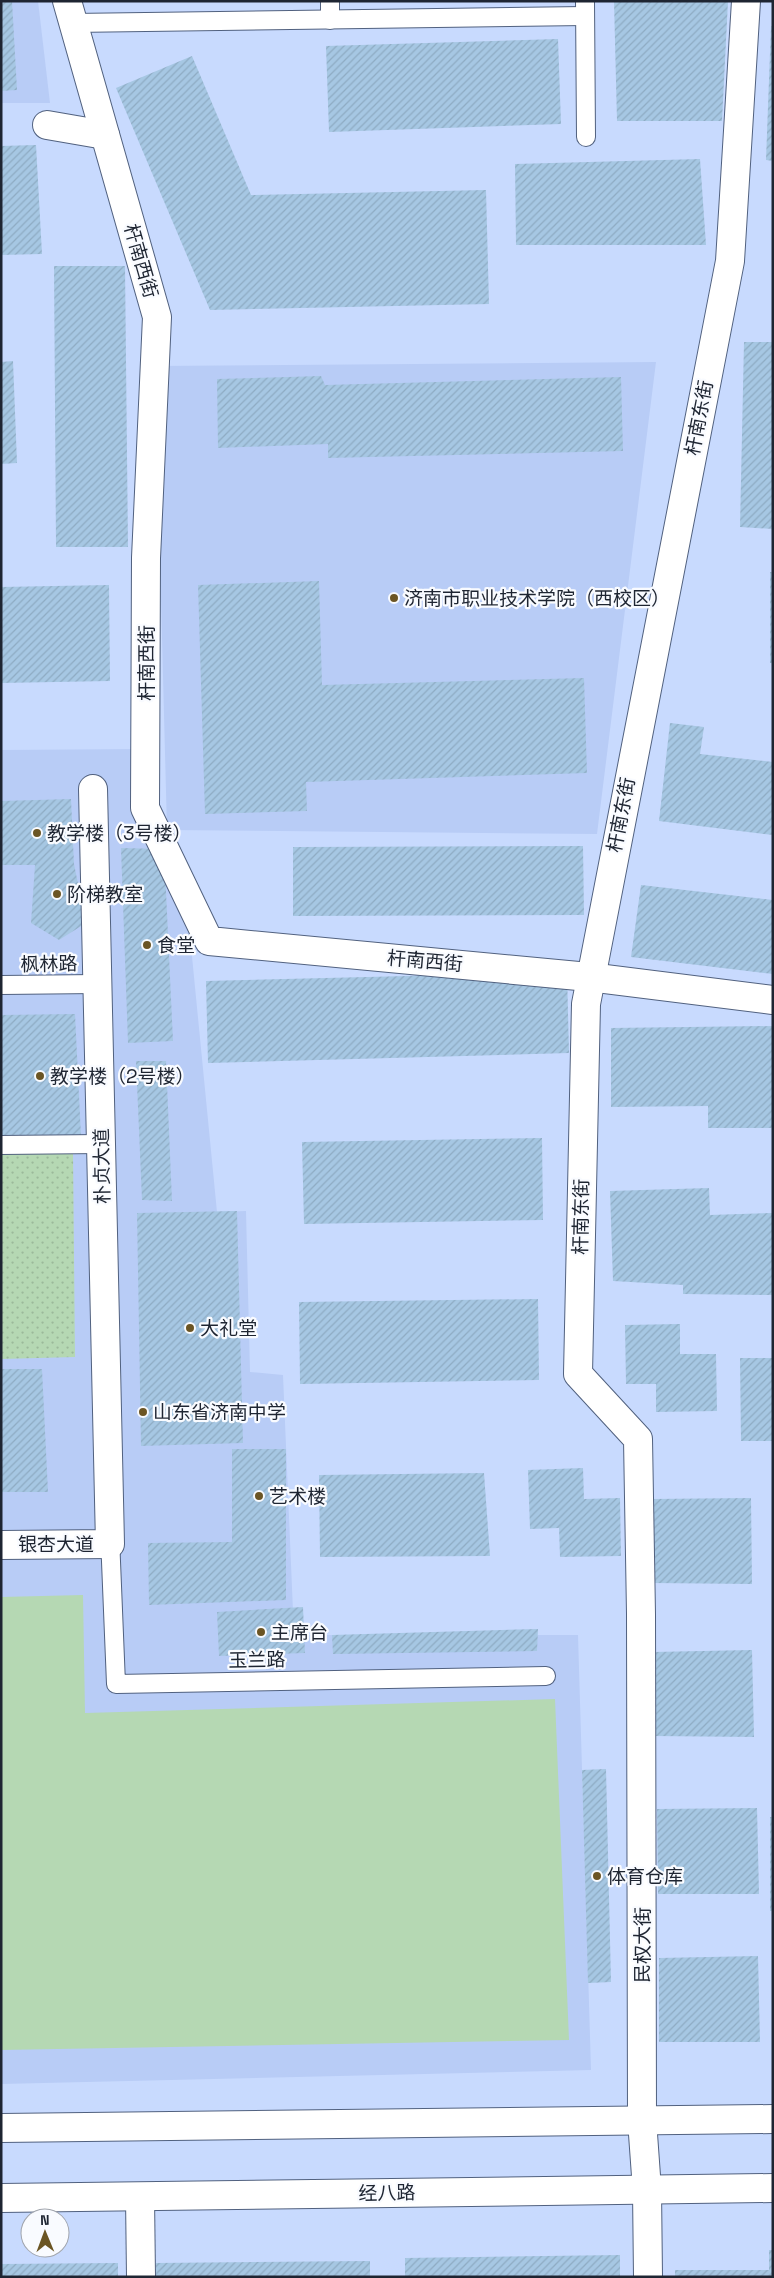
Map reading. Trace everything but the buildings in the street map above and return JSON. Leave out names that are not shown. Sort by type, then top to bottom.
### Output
[{"type":"street","name":"杆南东街","points":[[641,1614],[638,1439],[578,1374],[586,1004],[589,977],[730,261],[746,1]]},
{"type":"street","name":"杆南西街","points":[[70,12],[158,317],[146,558],[145,808],[209,941],[589,977]]},
{"type":"street","points":[[47,125],[105,135]]},
{"type":"street","name":"朴贞大道","points":[[93,789],[110,1541]]},
{"type":"street","points":[[589,977],[773,1000]]},
{"type":"street","name":"银杏大道","points":[[1,1544],[110,1541]]},
{"type":"street","name":"民权大街","points":[[641,1614],[642,2120],[647,2190],[648,2277]]},
{"type":"street","points":[[1,2128],[773,2119]]},
{"type":"street","name":"经八路","points":[[1,2198],[773,2188]]},
{"type":"street","points":[[140,2196],[140,2277]]},
{"type":"lane","points":[[330,1],[330,20]]},
{"type":"lane","points":[[70,12],[330,20],[585,9],[586,137]]},
{"type":"lane","name":"枫林路","points":[[1,985],[97,984]]},
{"type":"lane","points":[[1,1145],[101,1144]]},
{"type":"lane","name":"玉兰路","points":[[110,1541],[116,1684],[546,1676]]},
{"type":"shaded area","points":[[1,1],[38,1],[50,103],[1,103]]},
{"type":"shaded area","name":"济南市职业技术学院（西校区）","points":[[656,362],[597,834],[167,830],[155,366]]},
{"type":"shaded area","name":"山东省济南中学","points":[[145,749],[145,808],[186,895],[217,1212],[246,1211],[250,1372],[283,1375],[294,1635],[578,1635],[591,2070],[1,2084],[1,750]]},
{"type":"green space","points":[[73,1152],[75,1357],[1,1359],[1,1154]]},
{"type":"green space","points":[[83,1595],[85,1713],[555,1699],[569,2040],[1,2050],[1,1597]]},
{"type":"place","name":"济南市职业技术学院（西校区）","points":[[394,598]]},
{"type":"place","name":"教学楼（3号楼）","points":[[37,833]]},
{"type":"place","name":"阶梯教室","points":[[57,894]]},
{"type":"place","name":"食堂","points":[[147,945]]},
{"type":"place","name":"教学楼（2号楼）","points":[[40,1076]]},
{"type":"place","name":"大礼堂","points":[[190,1328]]},
{"type":"place","name":"山东省济南中学","points":[[143,1412]]},
{"type":"place","name":"艺术楼","points":[[259,1496]]},
{"type":"place","name":"主席台","points":[[261,1632]]},
{"type":"place","name":"体育仓库","points":[[597,1876]]}]
